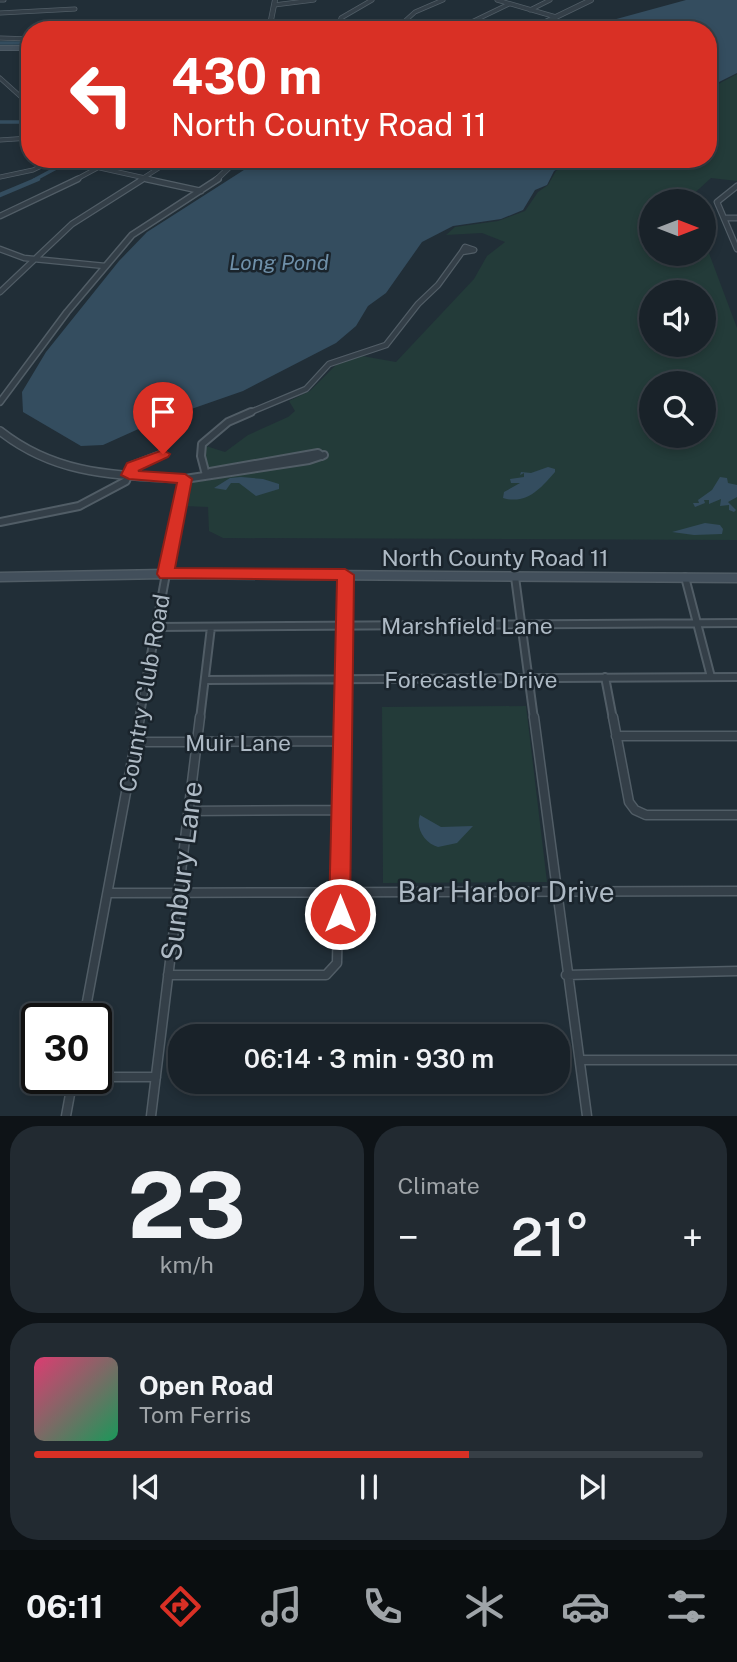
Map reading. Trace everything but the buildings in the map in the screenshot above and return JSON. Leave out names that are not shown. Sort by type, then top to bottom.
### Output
[{"type":"main road","points":[[0,48],[21,48]]},
{"type":"main road","name":"North County Road 11","points":[[0,577],[166,574],[737,578]]},
{"type":"street","points":[[271,21],[274,3],[314,0]]},
{"type":"street","points":[[342,21],[341,18],[372,0]]},
{"type":"street","points":[[405,21],[415,12],[441,0]]},
{"type":"street","points":[[497,0],[556,17]]},
{"type":"street","points":[[530,9],[550,0]]},
{"type":"street","points":[[548,21],[592,0]]},
{"type":"street","points":[[474,21],[509,4]]},
{"type":"street","points":[[0,13],[75,9]]},
{"type":"street","points":[[0,38],[21,39]]},
{"type":"street","points":[[0,78],[21,97]]},
{"type":"street","points":[[0,141],[21,139]]},
{"type":"street","points":[[0,177],[37,168]]},
{"type":"street","points":[[0,216],[100,168],[201,191]]},
{"type":"street","points":[[0,292],[79,218],[161,168]]},
{"type":"street","points":[[0,402],[105,265],[143,226],[201,191],[228,168]]},
{"type":"street","points":[[737,186],[717,202],[737,249]]},
{"type":"street","points":[[49,187],[58,190]]},
{"type":"street","points":[[724,218],[737,218]]},
{"type":"street","points":[[0,249],[33,260],[105,265]]},
{"type":"street","points":[[207,475],[201,456],[202,444],[211,435],[228,422],[306,389],[329,364],[386,345],[418,304],[438,285],[462,252]]},
{"type":"street","points":[[0,431],[29,452],[51,463],[67,468],[129,475],[185,479],[309,460],[323,455]]},
{"type":"street","points":[[0,523],[79,506],[126,481],[132,466],[163,454]]},
{"type":"street","name":"Country Club Road","points":[[87,1003],[185,479]]},
{"type":"street","points":[[168,975],[322,975],[335,969],[338,958],[340,892],[345,575]]},
{"type":"street","points":[[515,577],[566,975],[587,1116]]},
{"type":"street","points":[[685,577],[711,677]]},
{"type":"street","name":"Marshfield Lane","points":[[156,627],[737,623]]},
{"type":"street","name":"Sunbury Lane","points":[[151,1116],[211,627]]},
{"type":"street","points":[[605,677],[629,802],[636,812],[650,815],[737,815]]},
{"type":"street","name":"Forecastle Drive","points":[[205,680],[737,677]]},
{"type":"street","points":[[616,736],[737,736]]},
{"type":"street","name":"Muir Lane","points":[[135,742],[341,741]]},
{"type":"street","points":[[188,811],[340,810]]},
{"type":"street","name":"Bar Harbor Drive","points":[[108,893],[737,891]]},
{"type":"street","points":[[566,975],[737,971]]},
{"type":"street","points":[[580,1060],[737,1060]]},
{"type":"street","points":[[112,1077],[156,1077]]},
{"type":"street","points":[[66,1116],[70,1094]]},
{"type":"green space","points":[[737,74],[737,181],[711,178],[699,189],[639,189],[639,266],[714,266],[737,328],[737,540],[223,538],[209,531],[208,507],[184,506],[188,483],[209,480],[204,453],[206,446],[225,452],[248,435],[288,417],[295,411],[289,401],[310,391],[339,362],[362,356],[396,362],[474,279],[487,256],[505,242],[482,233],[446,235],[455,227],[498,221],[525,211],[538,192],[548,185],[556,171],[562,168],[717,168],[717,85]]},
{"type":"green space","points":[[526,706],[547,882],[383,883],[382,707]]},
{"type":"water","points":[[686,0],[737,0],[737,73],[717,83],[717,21],[609,21]]},
{"type":"water","name":"Long Pond","points":[[247,168],[559,168],[554,171],[547,185],[535,190],[523,210],[501,219],[453,226],[422,242],[386,293],[368,306],[356,326],[336,343],[243,391],[154,422],[103,445],[81,446],[23,412],[22,392],[46,352],[119,261],[147,232]]},
{"type":"water","points":[[548,467],[555,469],[555,472],[533,494],[512,500],[503,498],[504,492],[520,483],[511,483],[510,479],[524,477],[524,473],[520,475],[521,472],[531,473]]},
{"type":"water","points":[[241,477],[279,484],[279,489],[256,496],[239,483],[231,483],[226,490],[214,488],[230,478]]},
{"type":"water","points":[[720,477],[737,485],[737,497],[728,502],[736,510],[729,510],[729,505],[720,506],[721,499],[709,504],[709,500],[704,500],[705,503],[695,507],[693,503],[699,503],[698,500],[712,490]]},
{"type":"water","points":[[705,523],[720,525],[722,534],[694,535],[672,532]]},
{"type":"water","points":[[420,815],[441,827],[473,826],[457,843],[438,847],[422,835]]},
{"type":"waterway","points":[[0,43],[21,43]]},
{"type":"waterway","points":[[0,122],[21,122]]},
{"type":"waterway","points":[[34,180],[56,168]]},
{"type":"waterway","points":[[0,195],[38,179]]},
{"type":"route","points":[[163,454],[152,456],[132,466],[129,475],[185,479],[166,574],[345,575],[340,914]]}]
